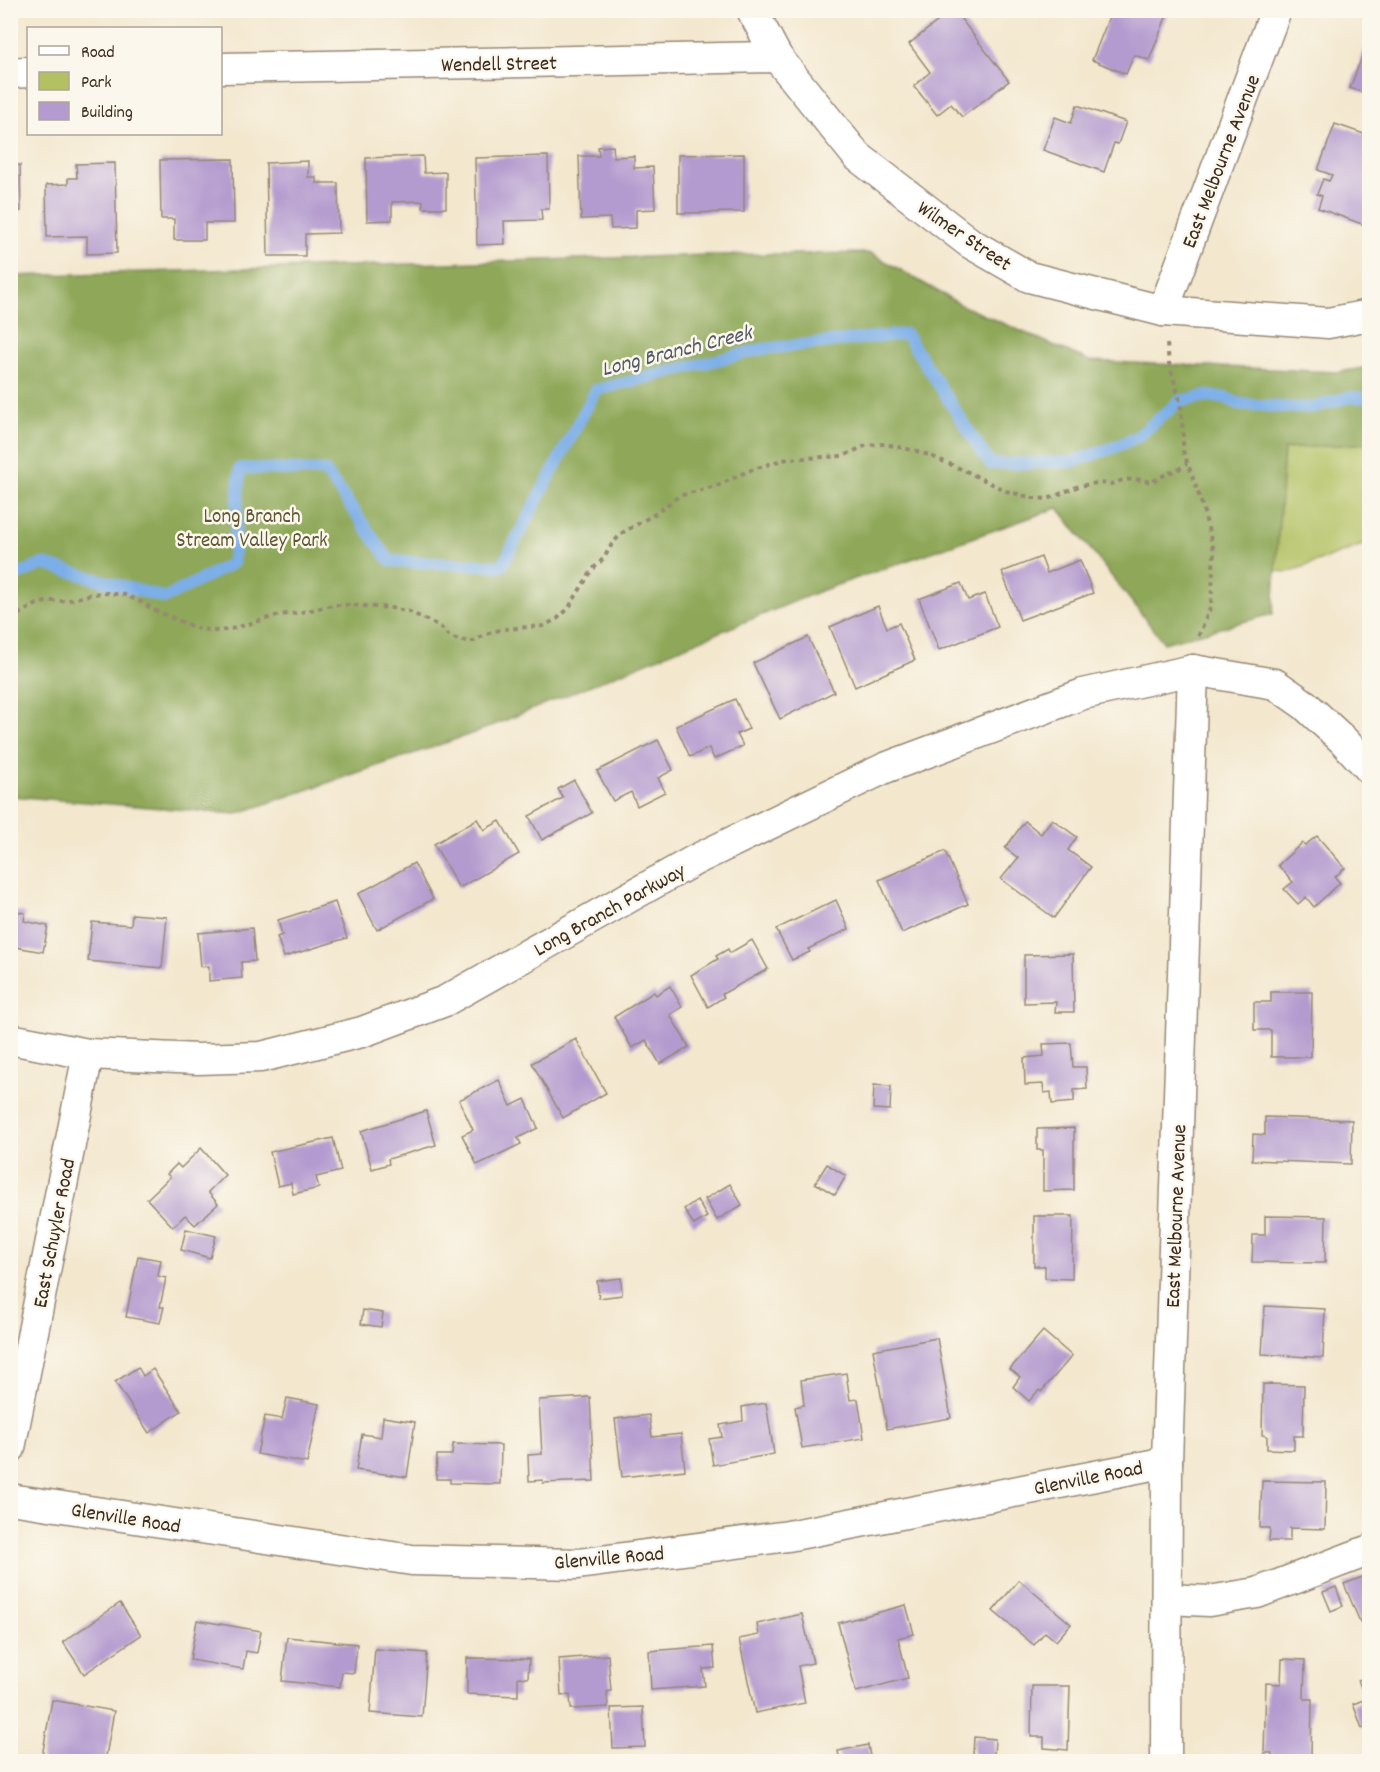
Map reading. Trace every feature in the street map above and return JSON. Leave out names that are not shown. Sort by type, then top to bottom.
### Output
[{"type":"street","name":"Wilmer Street","points":[[752,10],[777,57],[857,156],[970,243],[1029,277],[1163,311],[1328,322],[1370,315]]},
{"type":"street","name":"East Melbourne Avenue","points":[[1163,311],[1276,10]]},
{"type":"street","name":"Wendell Street","points":[[222,68],[777,57]]},
{"type":"street","points":[[10,73],[27,72]]},
{"type":"street","name":"East Melbourne Avenue","points":[[1166,1761],[1167,1462],[1194,659]]},
{"type":"street","points":[[1194,659],[1275,684],[1313,712],[1370,769]]},
{"type":"street","name":"Long Branch Parkway","points":[[10,1039],[88,1054],[198,1059],[261,1057],[362,1032],[445,1001],[695,860],[885,768],[1083,694],[1194,659]]},
{"type":"street","name":"East Schuyler Road","points":[[10,1448],[88,1054]]},
{"type":"street","name":"Glenville Road","points":[[10,1499],[412,1560],[578,1564],[788,1536],[1167,1462]]},
{"type":"street","points":[[1167,1599],[1209,1601],[1257,1593],[1370,1550]]},
{"type":"path","points":[[1169,363],[1180,401],[1187,464],[1200,498],[1214,551],[1211,606],[1194,659]]},
{"type":"path","points":[[10,620],[37,604],[92,594],[107,594],[125,596],[196,628],[212,631],[228,630],[279,615],[351,605],[410,612],[434,622],[448,635],[460,640],[474,640],[503,629],[543,627],[557,619],[568,609],[591,570],[604,558],[612,543],[622,533],[680,496],[719,485],[746,472],[788,459],[843,456],[867,445],[885,444],[931,456],[1006,491],[1033,498],[1048,499],[1079,486],[1097,483],[1111,484],[1135,479],[1152,482],[1187,464]]},
{"type":"green space","name":"Long Branch Stream Valley Park","points":[[871,253],[963,306],[1090,361],[1339,372],[1369,367],[1369,443],[1284,449],[1273,614],[1164,643],[1058,508],[820,591],[477,732],[236,814],[11,796],[11,276],[709,255]]},
{"type":"green space","points":[[1369,375],[1369,543],[1289,572],[1261,570],[1240,405]]},
{"type":"building","points":[[952,10],[1009,81],[962,117],[951,104],[937,115],[914,86],[930,72],[909,44]]},
{"type":"building","points":[[1112,10],[1169,10],[1149,60],[1134,55],[1126,74],[1092,60]]},
{"type":"building","points":[[1370,36],[1370,95],[1350,88]]},
{"type":"building","points":[[1077,105],[1126,122],[1118,144],[1114,143],[1104,172],[1043,150],[1055,117],[1071,123]]},
{"type":"building","points":[[1335,124],[1370,136],[1370,227],[1318,208],[1322,196],[1317,194],[1323,179],[1329,181],[1332,175],[1318,170]]},
{"type":"building","points":[[613,146],[614,157],[634,156],[634,168],[653,167],[655,209],[636,210],[636,228],[611,229],[610,218],[581,219],[579,156],[599,156],[598,147]]},
{"type":"building","points":[[744,154],[744,212],[678,213],[678,155]]},
{"type":"building","points":[[423,156],[424,173],[446,172],[446,208],[423,208],[423,201],[392,202],[392,220],[367,221],[366,158]]},
{"type":"building","points":[[548,156],[549,209],[541,209],[542,220],[504,221],[505,244],[477,245],[475,158]]},
{"type":"building","points":[[233,159],[234,223],[205,223],[205,240],[174,240],[174,219],[161,219],[160,160]]},
{"type":"building","points":[[308,161],[308,177],[316,177],[316,183],[338,183],[339,233],[305,234],[305,256],[268,256],[266,163]]},
{"type":"building","points":[[115,163],[117,253],[87,254],[87,236],[47,237],[46,185],[68,184],[68,178],[77,178],[76,164]]},
{"type":"building","points":[[10,165],[20,165],[21,211],[10,212]]},
{"type":"building","points":[[1041,557],[1047,573],[1080,560],[1093,593],[1020,620],[1002,572]]},
{"type":"building","points":[[961,583],[968,600],[985,594],[998,627],[939,650],[919,599]]},
{"type":"building","points":[[878,606],[887,628],[899,623],[915,660],[855,687],[830,627]]},
{"type":"building","points":[[808,637],[834,692],[780,719],[753,663]]},
{"type":"building","points":[[735,699],[749,729],[737,734],[743,746],[714,759],[709,748],[690,757],[676,726]]},
{"type":"building","points":[[658,740],[673,770],[658,778],[665,792],[637,806],[631,792],[613,801],[597,771]]},
{"type":"building","points":[[574,780],[592,813],[542,840],[529,816],[563,798],[558,789]]},
{"type":"building","points":[[477,819],[484,830],[500,821],[519,854],[459,888],[434,844]]},
{"type":"building","points":[[1052,819],[1077,837],[1068,850],[1091,867],[1054,918],[1001,879],[1018,858],[1005,848],[1025,821],[1041,834]]},
{"type":"building","points":[[1317,836],[1345,868],[1335,877],[1340,883],[1314,907],[1306,897],[1298,904],[1284,889],[1293,882],[1278,865],[1302,843],[1305,845]]},
{"type":"building","points":[[945,851],[968,904],[902,933],[879,880]]},
{"type":"building","points":[[414,863],[433,899],[377,930],[358,894]]},
{"type":"building","points":[[836,900],[849,929],[808,949],[810,952],[792,960],[776,929]]},
{"type":"building","points":[[335,902],[347,938],[284,957],[277,937],[282,935],[278,920]]},
{"type":"building","points":[[10,910],[25,913],[24,921],[48,926],[43,952],[10,946]]},
{"type":"building","points":[[132,914],[167,917],[162,968],[88,961],[92,922],[131,925]]},
{"type":"building","points":[[252,928],[255,961],[241,962],[242,978],[209,981],[209,966],[201,967],[198,933]]},
{"type":"building","points":[[752,940],[768,969],[722,994],[724,997],[708,1007],[691,975],[718,959],[716,956],[728,949],[730,953]]},
{"type":"building","points":[[1073,954],[1074,1012],[1055,1012],[1056,1002],[1024,1003],[1024,955]]},
{"type":"building","points":[[670,986],[682,1007],[670,1015],[689,1047],[660,1064],[646,1040],[632,1048],[614,1017],[654,992],[656,995]]},
{"type":"building","points":[[1271,992],[1312,992],[1311,1057],[1271,1057],[1271,1030],[1254,1030],[1254,1002],[1271,1002]]},
{"type":"building","points":[[576,1039],[606,1093],[563,1118],[532,1063]]},
{"type":"building","points":[[1071,1043],[1073,1067],[1086,1067],[1087,1089],[1074,1090],[1074,1102],[1052,1104],[1051,1092],[1044,1093],[1043,1084],[1025,1085],[1024,1058],[1044,1056],[1043,1044]]},
{"type":"building","points":[[499,1080],[511,1106],[525,1099],[538,1128],[518,1138],[521,1144],[477,1165],[462,1135],[473,1130],[459,1100]]},
{"type":"building","points":[[874,1085],[891,1086],[890,1110],[873,1109]]},
{"type":"building","points":[[426,1111],[436,1145],[388,1159],[389,1164],[372,1169],[361,1131]]},
{"type":"building","points":[[1265,1117],[1352,1120],[1351,1164],[1252,1160],[1253,1134],[1265,1135]]},
{"type":"building","points":[[1074,1128],[1074,1190],[1043,1191],[1043,1150],[1037,1150],[1037,1129]]},
{"type":"building","points":[[333,1138],[341,1171],[316,1177],[319,1188],[293,1194],[291,1183],[278,1186],[270,1152]]},
{"type":"building","points":[[201,1148],[225,1175],[208,1192],[218,1204],[195,1225],[185,1215],[173,1227],[147,1199],[170,1177],[167,1174],[177,1164],[181,1168]]},
{"type":"building","points":[[827,1164],[846,1176],[835,1195],[815,1183]]},
{"type":"building","points":[[730,1184],[742,1205],[717,1220],[705,1199]]},
{"type":"building","points":[[697,1200],[707,1217],[694,1225],[684,1209]]},
{"type":"building","points":[[1034,1216],[1073,1216],[1072,1279],[1045,1278],[1045,1266],[1034,1266]]},
{"type":"building","points":[[1265,1216],[1326,1217],[1325,1263],[1252,1262],[1253,1235],[1265,1235]]},
{"type":"building","points":[[186,1229],[216,1236],[210,1258],[181,1250]]},
{"type":"building","points":[[138,1256],[161,1260],[158,1276],[166,1278],[160,1307],[164,1307],[160,1323],[126,1317]]},
{"type":"building","points":[[621,1278],[622,1295],[599,1298],[597,1281]]},
{"type":"building","points":[[1265,1306],[1325,1309],[1323,1358],[1262,1354]]},
{"type":"building","points":[[363,1310],[383,1313],[381,1327],[361,1324]]},
{"type":"building","points":[[1043,1331],[1072,1356],[1041,1392],[1039,1390],[1029,1401],[1013,1387],[1020,1377],[1010,1369]]},
{"type":"building","points":[[937,1338],[951,1418],[887,1429],[873,1350]]},
{"type":"building","points":[[138,1367],[143,1376],[153,1369],[181,1411],[149,1433],[115,1382]]},
{"type":"building","points":[[846,1373],[850,1400],[858,1399],[864,1438],[802,1448],[795,1407],[804,1405],[801,1380]]},
{"type":"building","points":[[1263,1384],[1304,1385],[1303,1436],[1294,1436],[1294,1450],[1267,1449],[1267,1436],[1262,1435]]},
{"type":"building","points":[[590,1397],[594,1481],[543,1483],[543,1480],[529,1481],[528,1455],[542,1454],[539,1400]]},
{"type":"building","points":[[287,1398],[319,1404],[307,1463],[257,1454],[265,1416],[282,1419]]},
{"type":"building","points":[[766,1403],[774,1454],[713,1465],[709,1439],[722,1437],[720,1425],[743,1421],[742,1407]]},
{"type":"building","points":[[649,1415],[652,1437],[681,1434],[685,1470],[622,1477],[615,1419]]},
{"type":"building","points":[[383,1417],[415,1422],[407,1477],[356,1470],[362,1434],[381,1437]]},
{"type":"building","points":[[453,1444],[501,1445],[500,1484],[450,1483],[450,1479],[436,1479],[437,1455],[452,1455]]},
{"type":"building","points":[[1262,1481],[1326,1482],[1325,1529],[1290,1528],[1290,1541],[1269,1541],[1270,1528],[1260,1528]]},
{"type":"building","points":[[1370,1574],[1370,1617],[1360,1622],[1344,1584]]},
{"type":"building","points":[[1019,1580],[1071,1624],[1056,1641],[1045,1632],[1034,1645],[993,1611]]},
{"type":"building","points":[[1336,1587],[1343,1606],[1331,1611],[1323,1592]]},
{"type":"building","points":[[120,1603],[141,1635],[84,1674],[63,1642]]},
{"type":"building","points":[[906,1605],[914,1634],[898,1638],[908,1678],[856,1692],[838,1623]]},
{"type":"building","points":[[802,1614],[813,1663],[798,1666],[805,1703],[755,1713],[739,1639],[759,1635],[757,1624]]},
{"type":"building","points":[[197,1620],[261,1631],[257,1653],[246,1651],[243,1669],[190,1660]]},
{"type":"building","points":[[287,1637],[357,1644],[354,1673],[342,1672],[340,1687],[282,1681]]},
{"type":"building","points":[[713,1646],[715,1668],[703,1669],[705,1686],[651,1690],[649,1651]]},
{"type":"building","points":[[375,1649],[427,1653],[422,1717],[370,1713]]},
{"type":"building","points":[[608,1655],[611,1691],[607,1692],[608,1707],[571,1709],[570,1695],[561,1696],[559,1659]]},
{"type":"building","points":[[467,1658],[529,1659],[528,1678],[518,1677],[518,1696],[467,1694]]},
{"type":"building","points":[[1282,1659],[1305,1660],[1304,1699],[1312,1699],[1311,1758],[1303,1758],[1303,1762],[1272,1762],[1272,1753],[1264,1753],[1266,1683],[1281,1684]]},
{"type":"building","points":[[1370,1676],[1370,1725],[1362,1728],[1353,1704],[1366,1699],[1358,1680]]},
{"type":"building","points":[[1032,1686],[1070,1686],[1068,1750],[1044,1748],[1044,1737],[1031,1737]]},
{"type":"building","points":[[52,1700],[114,1711],[105,1762],[41,1762]]},
{"type":"building","points":[[643,1707],[645,1747],[613,1748],[611,1708]]},
{"type":"building","points":[[974,1737],[995,1739],[994,1756],[973,1755]]},
{"type":"building","points":[[868,1745],[871,1762],[840,1762],[838,1751]]},
{"type":"waterway","name":"Long Branch Creek","points":[[10,578],[43,564],[165,598],[233,563],[240,468],[325,471],[390,561],[502,566],[596,390],[762,349],[906,334],[990,464],[1071,462],[1137,437],[1180,401],[1207,396],[1226,398],[1239,404],[1296,408],[1315,407],[1349,397],[1370,398]]}]
